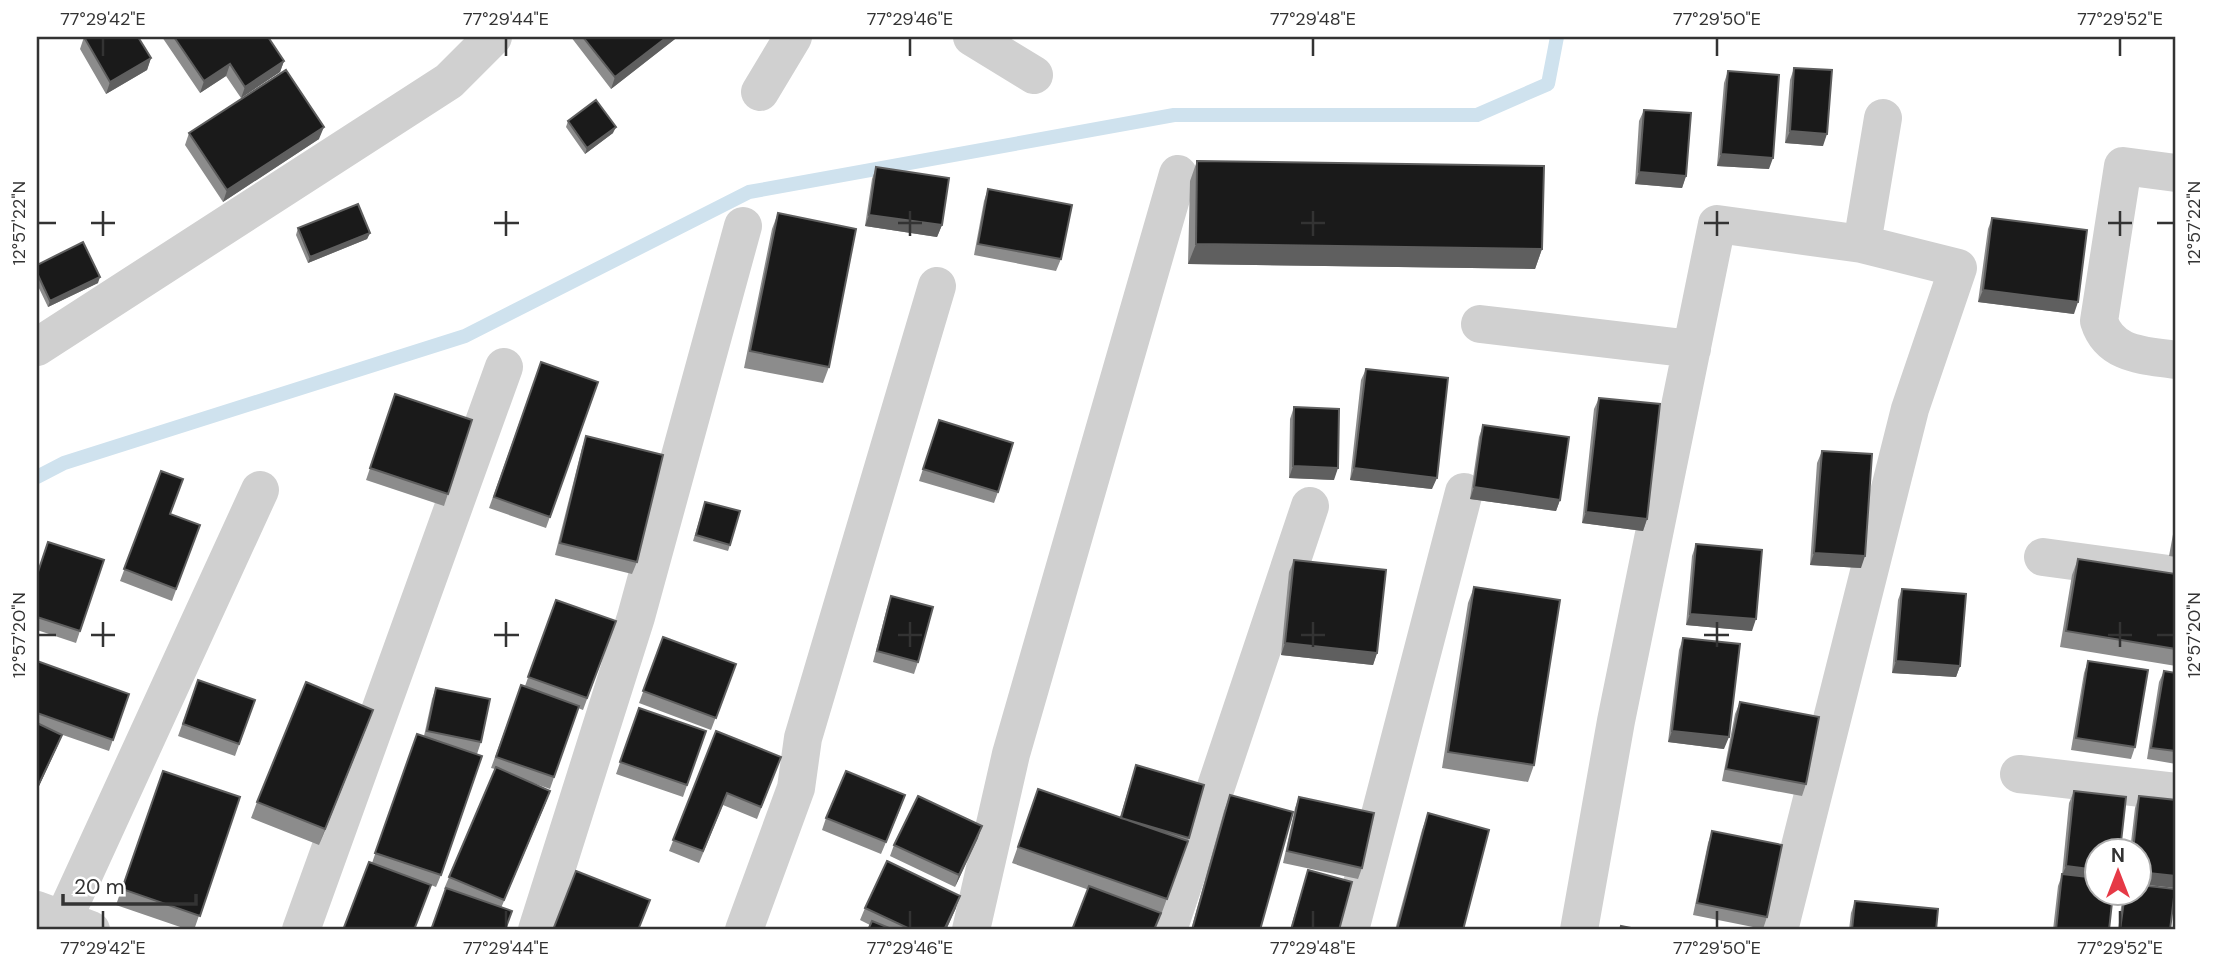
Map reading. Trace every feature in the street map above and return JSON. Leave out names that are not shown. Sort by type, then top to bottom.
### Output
[{"type":"street","points":[[37,347],[449,81],[494,37]]},
{"type":"street","points":[[760,92],[793,37]]},
{"type":"street","points":[[972,37],[1034,75]]},
{"type":"street","points":[[1862,244],[1883,118]]},
{"type":"street","points":[[2176,173],[2123,166],[2099,321],[2110,342],[2121,349],[2176,360]]},
{"type":"street","points":[[971,930],[1011,754],[1178,174]]},
{"type":"street","points":[[1578,930],[1616,721],[1717,224],[1862,244],[1958,268],[1909,409],[1779,930]]},
{"type":"street","points":[[537,930],[636,617],[743,226]]},
{"type":"street","points":[[744,930],[796,788],[803,738],[937,286]]},
{"type":"street","points":[[1480,324],[1692,349]]},
{"type":"street","points":[[301,930],[504,367]]},
{"type":"street","points":[[63,920],[260,490]]},
{"type":"street","points":[[1350,930],[1464,492]]},
{"type":"street","points":[[1168,930],[1310,506]]},
{"type":"street","points":[[2043,557],[2176,575]]},
{"type":"street","points":[[2019,774],[2176,792]]},
{"type":"building","points":[[84,37],[138,37],[151,58],[110,82]]},
{"type":"building","points":[[174,37],[268,37],[284,61],[245,87],[230,64],[204,81]]},
{"type":"building","points":[[583,37],[667,37],[615,77]]},
{"type":"building","points":[[1794,68],[1832,70],[1827,134],[1790,131]]},
{"type":"building","points":[[286,70],[324,127],[227,190],[189,133]]},
{"type":"building","points":[[1728,71],[1779,75],[1773,158],[1721,154]]},
{"type":"building","points":[[596,100],[616,127],[587,148],[568,121]]},
{"type":"building","points":[[1644,110],[1691,113],[1686,176],[1639,172]]},
{"type":"building","points":[[1197,161],[1544,166],[1542,249],[1196,244]]},
{"type":"building","points":[[876,167],[949,178],[942,225],[869,215]]},
{"type":"building","points":[[988,189],[1072,205],[1061,259],[978,244]]},
{"type":"building","points":[[358,204],[370,233],[310,257],[298,228]]},
{"type":"building","points":[[778,213],[856,229],[829,367],[750,351]]},
{"type":"building","points":[[1992,218],[2087,230],[2078,302],[1983,290]]},
{"type":"building","points":[[83,242],[100,277],[50,301],[37,273],[37,265]]},
{"type":"building","points":[[541,362],[598,382],[550,517],[494,497]]},
{"type":"building","points":[[1366,369],[1448,378],[1437,478],[1354,468]]},
{"type":"building","points":[[395,394],[472,420],[448,494],[370,468]]},
{"type":"building","points":[[1599,398],[1660,404],[1647,519],[1586,512]]},
{"type":"building","points":[[1294,407],[1339,409],[1338,468],[1293,466]]},
{"type":"building","points":[[939,420],[1013,443],[998,492],[923,469]]},
{"type":"building","points":[[1483,425],[1569,437],[1560,500],[1474,487]]},
{"type":"building","points":[[586,436],[663,455],[637,562],[560,543]]},
{"type":"building","points":[[1822,451],[1872,454],[1865,556],[1814,553]]},
{"type":"building","points":[[161,471],[183,479],[170,514],[200,525],[176,589],[124,569]]},
{"type":"building","points":[[705,502],[740,511],[730,545],[696,535]]},
{"type":"building","points":[[48,542],[104,560],[80,631],[37,617],[37,575]]},
{"type":"building","points":[[1696,544],[1762,550],[1756,619],[1690,614]]},
{"type":"building","points":[[2078,559],[2176,574],[2176,649],[2066,631]]},
{"type":"building","points":[[1294,560],[1386,570],[1377,653],[1285,643]]},
{"type":"building","points":[[1474,587],[1560,600],[1534,765],[1448,752]]},
{"type":"building","points":[[1902,589],[1966,594],[1960,666],[1896,661]]},
{"type":"building","points":[[891,596],[933,607],[918,662],[877,651]]},
{"type":"building","points":[[556,600],[616,621],[587,698],[528,677]]},
{"type":"building","points":[[663,637],[736,664],[716,718],[643,691]]},
{"type":"building","points":[[1683,638],[1740,644],[1729,737],[1672,731]]},
{"type":"building","points":[[37,661],[129,694],[113,740],[37,713]]},
{"type":"building","points":[[2088,661],[2148,670],[2135,747],[2076,738]]},
{"type":"building","points":[[2164,671],[2176,673],[2176,751],[2151,748]]},
{"type":"building","points":[[198,680],[255,700],[239,744],[183,724]]},
{"type":"building","points":[[306,682],[373,710],[325,829],[257,802]]},
{"type":"building","points":[[521,685],[579,706],[554,777],[496,757]]},
{"type":"building","points":[[436,688],[490,699],[481,742],[427,731]]},
{"type":"building","points":[[1740,702],[1819,717],[1806,784],[1726,769]]},
{"type":"building","points":[[639,708],[706,731],[687,785],[620,762]]},
{"type":"building","points":[[37,723],[62,735],[37,788]]},
{"type":"building","points":[[716,731],[781,757],[761,807],[727,793],[703,851],[673,840]]},
{"type":"building","points":[[417,734],[482,756],[441,875],[375,853]]},
{"type":"building","points":[[1136,765],[1204,785],[1189,838],[1121,818]]},
{"type":"building","points":[[496,767],[550,791],[504,900],[449,877]]},
{"type":"building","points":[[163,771],[240,797],[200,916],[122,889]]},
{"type":"building","points":[[846,771],[905,795],[886,842],[826,818]]},
{"type":"building","points":[[1038,789],[1188,841],[1167,899],[1018,847]]},
{"type":"building","points":[[2074,791],[2126,797],[2121,838],[2084,838],[2084,868],[2066,866]]},
{"type":"building","points":[[1230,795],[1293,812],[1260,930],[1192,930]]},
{"type":"building","points":[[918,796],[982,826],[959,875],[894,845]]},
{"type":"building","points":[[2139,796],[2176,800],[2176,876],[2154,874],[2154,838],[2134,838]]},
{"type":"building","points":[[1299,797],[1374,813],[1362,868],[1287,851]]},
{"type":"building","points":[[1428,813],[1489,830],[1463,930],[1397,930]]},
{"type":"building","points":[[1712,831],[1782,845],[1767,917],[1697,903]]},
{"type":"building","points":[[887,861],[960,896],[944,930],[912,930],[865,908]]},
{"type":"building","points":[[369,862],[431,885],[414,930],[343,930]]},
{"type":"building","points":[[1308,870],[1352,882],[1339,930],[1291,930]]},
{"type":"building","points":[[576,871],[650,900],[638,930],[553,930]]},
{"type":"building","points":[[2062,874],[2084,877],[2084,908],[2111,908],[2109,930],[2056,930]]},
{"type":"building","points":[[1089,886],[1161,913],[1154,930],[1072,930]]},
{"type":"building","points":[[2154,887],[2175,889],[2170,930],[2120,930],[2123,908],[2154,908]]},
{"type":"building","points":[[446,888],[512,911],[505,930],[431,930]]},
{"type":"building","points":[[1855,901],[1938,909],[1936,930],[1852,930]]},
{"type":"building","points":[[872,921],[894,930],[868,930]]},
{"type":"building","points":[[1621,926],[1641,930],[1620,930]]},
{"type":"waterway","points":[[37,477],[64,463],[465,336],[749,192],[1174,115],[1477,115],[1548,84],[1557,37]]}]
